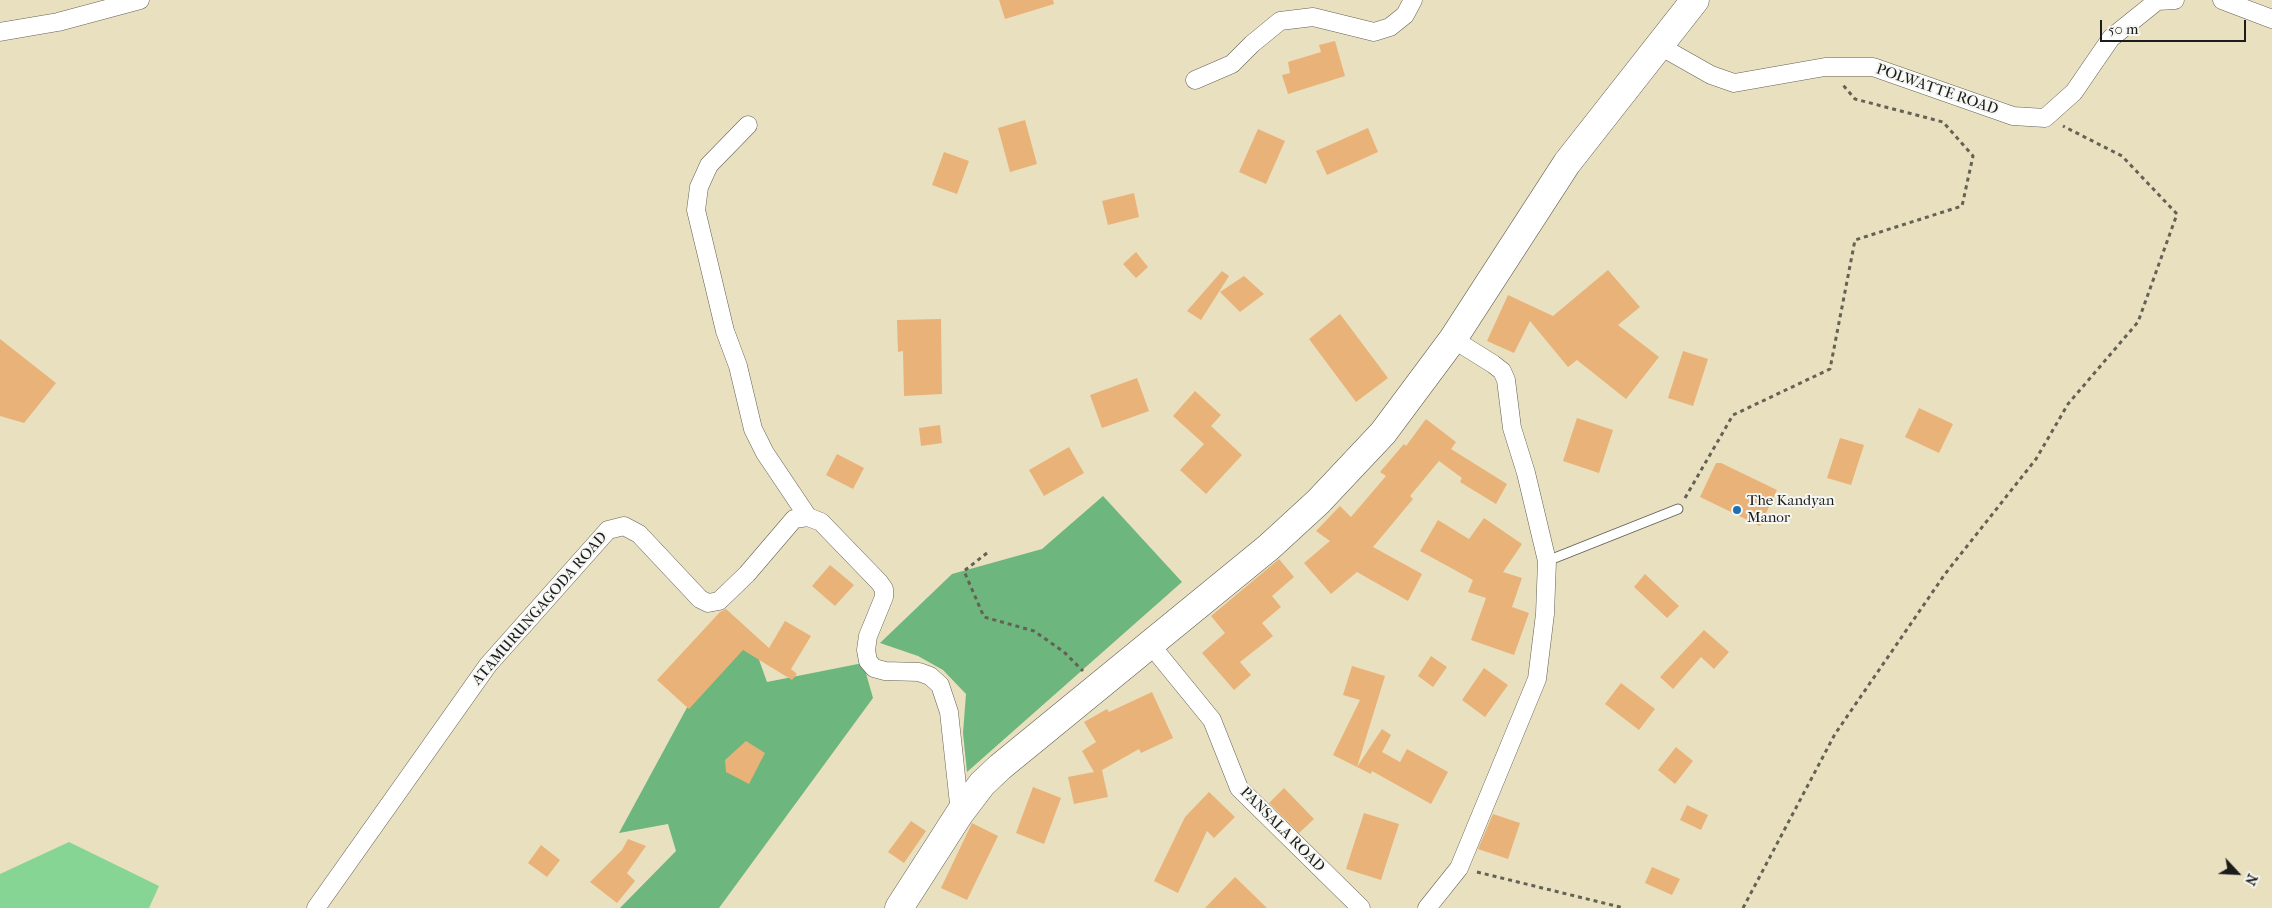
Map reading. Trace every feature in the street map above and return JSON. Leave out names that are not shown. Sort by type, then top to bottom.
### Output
[{"type":"highway","points":[[899,908],[960,813],[982,784],[1097,686],[1269,547],[1318,502],[1383,433],[1453,339],[1567,163],[1695,0]]},
{"type":"street","points":[[0,32],[58,22],[140,0]]},
{"type":"street","points":[[1195,80],[1232,64],[1252,44],[1280,21],[1313,18],[1374,32],[1390,27],[1405,15],[1413,0]]},
{"type":"street","points":[[2045,118],[2074,92],[2111,38],[2157,2],[2174,0]]},
{"type":"street","points":[[2222,0],[2272,19]]},
{"type":"street","name":"POLWATTE ROAD","points":[[1658,45],[1712,75],[1734,83],[1825,67],[1873,67],[2013,116],[2045,118]]},
{"type":"street","points":[[748,125],[710,166],[699,187],[696,210],[725,331],[738,366],[753,429],[765,453],[808,517],[821,522],[884,589],[884,597],[868,636],[866,650],[868,661],[874,668],[885,671],[919,672],[930,676],[940,685],[948,712],[960,813]]},
{"type":"street","points":[[1427,908],[1459,868],[1537,679],[1545,614],[1547,561],[1526,473],[1512,428],[1506,380],[1502,372],[1493,364],[1453,339]]},
{"type":"street","name":"ATAMURUNGAGODA ROAD","points":[[316,908],[488,665],[608,530],[624,526],[639,534],[700,599],[708,603],[719,601],[747,574],[794,519],[808,517]]},
{"type":"street","name":"PANSALA ROAD","points":[[1150,644],[1212,720],[1239,788],[1361,908]]},
{"type":"lane","points":[[1547,561],[1678,510]]},
{"type":"path","points":[[1678,510],[1733,416],[1830,369],[1855,240],[1962,206],[1973,156],[1943,122],[1855,99],[1825,67]]},
{"type":"path","points":[[1743,908],[1835,734],[1945,574],[2036,459],[2068,404],[2138,322],[2177,214],[2122,156],[2045,118]]},
{"type":"path","points":[[988,553],[964,572],[984,617],[1034,631],[1064,652],[1097,686]]},
{"type":"path","points":[[1459,868],[1624,908]]},
{"type":"green space","points":[[1103,496],[1182,582],[967,772],[963,733],[966,694],[943,670],[918,656],[880,643],[952,574],[1042,549]]},
{"type":"green space","points":[[748,629],[767,682],[863,663],[873,698],[719,908],[620,908],[676,851],[668,824],[619,833],[703,678]]},
{"type":"green space","points":[[69,842],[159,886],[149,908],[0,908],[0,874]]},
{"type":"building","points":[[999,0],[1053,0],[1054,4],[1005,19]]},
{"type":"building","points":[[1335,41],[1345,76],[1288,94],[1282,75],[1290,73],[1288,62],[1321,52],[1319,45]]},
{"type":"building","points":[[1025,120],[1037,164],[1010,172],[998,128]]},
{"type":"building","points":[[1368,128],[1378,152],[1327,175],[1316,151]]},
{"type":"building","points":[[1258,129],[1285,141],[1266,184],[1239,172]]},
{"type":"building","points":[[944,152],[969,161],[957,194],[932,185]]},
{"type":"building","points":[[1134,193],[1139,217],[1108,225],[1102,201]]},
{"type":"building","points":[[1136,252],[1148,267],[1136,278],[1123,264]]},
{"type":"building","points":[[1608,270],[1640,307],[1618,325],[1659,357],[1626,399],[1577,360],[1568,367],[1530,321],[1514,353],[1487,341],[1508,295],[1553,316]]},
{"type":"building","points":[[1222,271],[1229,276],[1201,320],[1187,311]]},
{"type":"building","points":[[1244,276],[1264,294],[1240,312],[1220,292]]},
{"type":"building","points":[[1340,314],[1388,378],[1356,402],[1309,339]]},
{"type":"building","points":[[941,319],[942,394],[904,396],[903,351],[898,352],[897,320]]},
{"type":"building","points":[[0,339],[56,383],[24,423],[0,416]]},
{"type":"building","points":[[1683,351],[1708,359],[1693,406],[1668,398]]},
{"type":"building","points":[[1137,378],[1149,411],[1102,428],[1090,395]]},
{"type":"building","points":[[1195,391],[1221,415],[1211,426],[1242,455],[1206,494],[1180,470],[1204,444],[1173,416]]},
{"type":"building","points":[[1919,408],[1953,424],[1939,453],[1905,437]]},
{"type":"building","points":[[1577,418],[1613,430],[1599,473],[1563,461]]},
{"type":"building","points":[[1426,419],[1456,442],[1451,449],[1507,484],[1496,504],[1460,482],[1462,478],[1439,461],[1410,496],[1413,499],[1373,547],[1422,574],[1408,601],[1357,572],[1331,594],[1304,563],[1330,541],[1316,531],[1340,506],[1351,517],[1386,476],[1380,472],[1404,444],[1406,446]]},
{"type":"building","points":[[940,425],[942,443],[921,446],[919,428]]},
{"type":"building","points":[[1840,438],[1864,445],[1851,485],[1827,478]]},
{"type":"building","points":[[1069,447],[1084,473],[1044,496],[1029,470]]},
{"type":"building","points":[[837,454],[864,468],[853,489],[826,475]]},
{"type":"building","points":[[1716,463],[1721,463],[1777,490],[1760,526],[1700,497]]},
{"type":"building","points":[[1484,518],[1522,544],[1503,572],[1522,578],[1512,607],[1529,613],[1514,655],[1471,640],[1486,598],[1468,592],[1473,580],[1420,551],[1438,520],[1469,539]]},
{"type":"building","points":[[1279,559],[1294,577],[1272,596],[1281,607],[1262,623],[1273,636],[1240,662],[1251,675],[1234,690],[1202,653],[1225,633],[1211,616]]},
{"type":"building","points":[[830,565],[854,585],[835,606],[812,586]]},
{"type":"building","points":[[1645,574],[1679,606],[1667,618],[1634,587]]},
{"type":"building","points":[[726,609],[769,648],[785,621],[811,636],[791,669],[797,674],[792,680],[743,650],[689,709],[657,680],[720,612]]},
{"type":"building","points":[[1704,630],[1729,652],[1714,669],[1701,657],[1673,689],[1660,677]]},
{"type":"building","points":[[1431,656],[1447,667],[1433,687],[1418,676]]},
{"type":"building","points":[[1352,666],[1385,676],[1357,767],[1333,755],[1360,700],[1343,695]]},
{"type":"building","points":[[1484,668],[1508,685],[1485,717],[1462,700]]},
{"type":"building","points":[[1621,683],[1655,709],[1639,730],[1605,704]]},
{"type":"building","points":[[1152,692],[1173,738],[1141,753],[1139,749],[1102,770],[1108,797],[1074,804],[1068,777],[1094,772],[1082,751],[1096,742],[1084,722],[1107,709],[1109,712]]},
{"type":"building","points":[[1382,729],[1391,735],[1382,752],[1400,762],[1407,749],[1448,772],[1431,804],[1372,771],[1371,774],[1357,767]]},
{"type":"building","points":[[746,741],[765,753],[749,784],[726,772],[725,760]]},
{"type":"building","points":[[1676,747],[1693,761],[1675,784],[1658,770]]},
{"type":"building","points":[[1033,787],[1061,798],[1044,844],[1016,833]]},
{"type":"building","points":[[1284,788],[1314,819],[1299,833],[1269,803]]},
{"type":"building","points":[[1209,792],[1235,817],[1214,838],[1207,831],[1178,893],[1154,881],[1185,817]]},
{"type":"building","points":[[1687,805],[1708,815],[1701,830],[1680,820]]},
{"type":"building","points":[[1364,813],[1399,824],[1381,880],[1346,869]]},
{"type":"building","points":[[1493,814],[1520,823],[1508,859],[1478,849]]},
{"type":"building","points":[[911,821],[926,831],[904,863],[888,852]]},
{"type":"building","points":[[972,823],[998,836],[967,900],[941,888]]},
{"type":"building","points":[[628,839],[646,846],[627,873],[635,881],[617,903],[590,882],[622,850]]},
{"type":"building","points":[[541,845],[560,860],[547,877],[528,863]]},
{"type":"building","points":[[1652,867],[1680,879],[1672,895],[1645,883]]},
{"type":"building","points":[[1235,877],[1267,908],[1205,908]]},
{"type":"place","name":"The Kandyan Manor","points":[[1737,510]]}]
